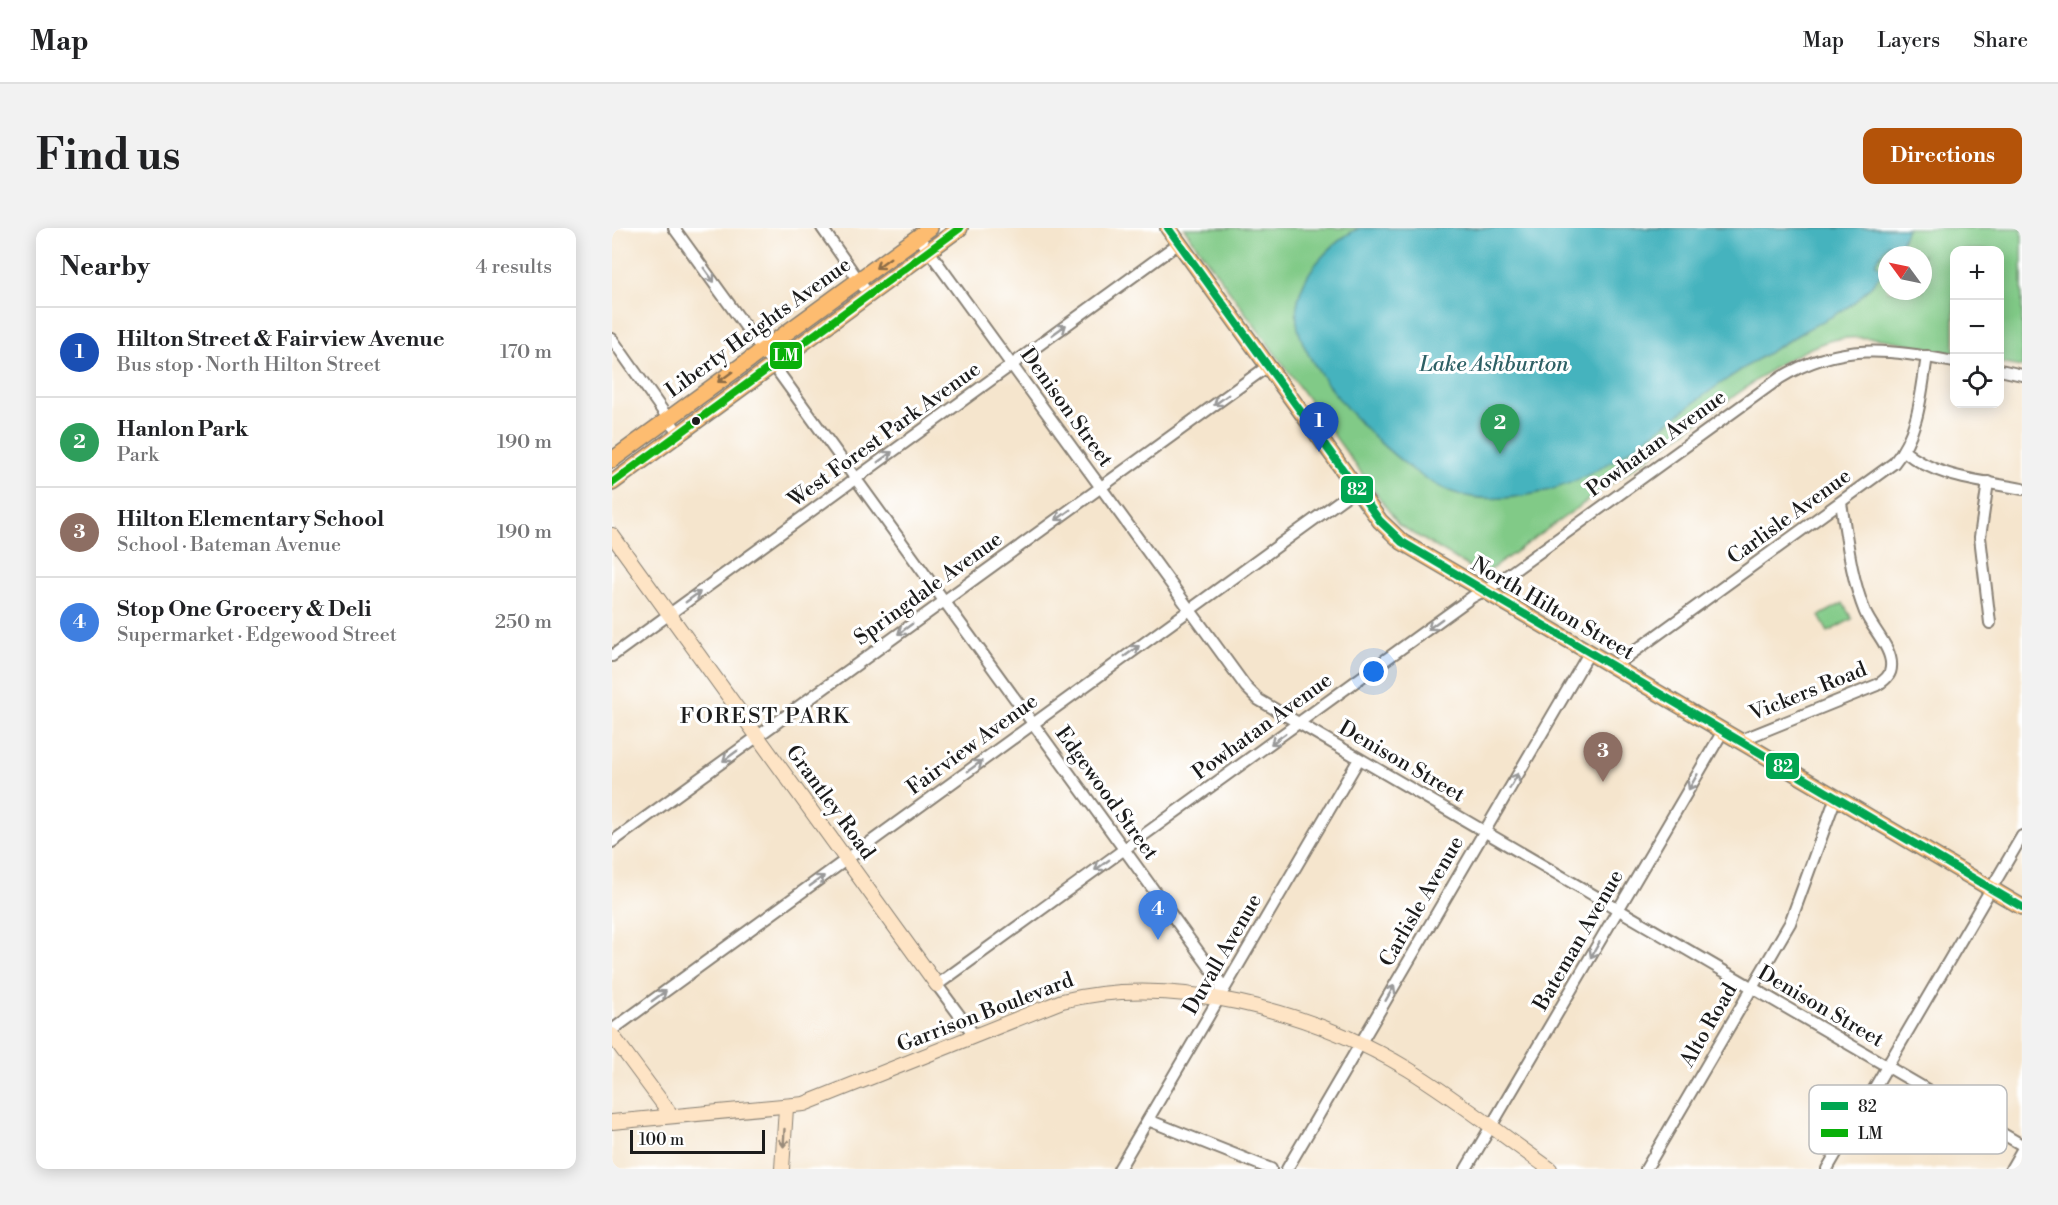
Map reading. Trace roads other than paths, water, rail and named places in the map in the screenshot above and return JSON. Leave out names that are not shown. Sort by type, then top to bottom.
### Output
[{"type":"main road","name":"Liberty Heights Avenue","points":[[612,483],[960,228]]},
{"type":"main road","name":"North Hilton Street","points":[[1168,228],[1356,489],[1380,521],[1402,542],[2022,907]]},
{"type":"main road","name":"Liberty Heights Avenue","points":[[612,460],[924,232]]},
{"type":"main road","name":"Grantley Road","points":[[612,535],[937,985]]},
{"type":"main road","name":"Garrison Boulevard","points":[[612,1122],[786,1108],[841,1092],[974,1035],[1062,1001],[1100,993],[1146,991],[1219,999],[1302,1021],[1360,1044],[1414,1073],[1550,1169]]},
{"type":"main road","points":[[612,1032],[672,1116]]},
{"type":"main road","points":[[782,1169],[786,1108]]},
{"type":"street","name":"Edgewood Street","points":[[674,228],[1221,984],[1219,999]]},
{"type":"street","points":[[822,228],[869,295]]},
{"type":"street","name":"Denison Street","points":[[924,232],[929,251],[1252,694],[1299,724],[1919,1085]]},
{"type":"street","name":"West Forest Park Avenue","points":[[612,656],[1179,243]]},
{"type":"street","points":[[612,339],[679,434]]},
{"type":"street","name":"Powhatan Avenue","points":[[937,985],[1780,378],[1826,356],[1853,351],[1876,350],[1950,361]]},
{"type":"street","name":"Carlisle Avenue","points":[[1613,667],[1882,473],[1904,451],[1917,416],[1927,356]]},
{"type":"street","name":"Springdale Avenue","points":[[612,842],[1268,366]]},
{"type":"street","points":[[2004,371],[2022,375]]},
{"type":"street","points":[[1904,451],[1934,470],[2022,489]]},
{"type":"street","points":[[1988,482],[1980,537],[1990,623]]},
{"type":"street","name":"Fairview Avenue","points":[[612,1032],[1356,489]]},
{"type":"street","name":"Vickers Road","points":[[1739,741],[1877,685],[1889,674],[1891,667],[1887,650],[1871,626],[1860,598],[1841,502]]},
{"type":"street","name":"Carlisle Avenue","points":[[1287,1169],[1589,653]]},
{"type":"street","name":"Bateman Avenue","points":[[1466,1169],[1723,731]]},
{"type":"street","name":"Duvall Avenue","points":[[1119,1169],[1359,759]]},
{"type":"street","name":"Alto Road","points":[[1646,1169],[1795,911],[1836,797]]},
{"type":"street","points":[[1876,1085],[2022,836]]},
{"type":"street","name":"Grantley Road","points":[[937,985],[974,1035]]},
{"type":"street","points":[[1148,1120],[1270,1169]]},
{"type":"street","name":"Denison Street","points":[[2007,1136],[2022,1145]]},
{"type":"street","points":[[2011,1169],[2022,1150]]},
{"type":"street","points":[[1827,1169],[1836,1154]]},
{"type":"water","name":"Lake Ashburton","points":[[1360,228],[1907,228],[1900,246],[1888,244],[1878,246],[1878,259],[1875,263],[1878,265],[1878,278],[1853,303],[1736,373],[1620,457],[1574,481],[1550,490],[1514,497],[1488,498],[1452,492],[1431,482],[1408,466],[1360,423],[1320,373],[1306,350],[1297,319],[1301,290],[1315,265],[1330,249]]},
{"type":"place","name":"Hilton Street & Fairview Avenue","points":[[1319,452]]},
{"type":"place","name":"Hanlon Park","points":[[1500,454]]},
{"type":"place","name":"Hilton Elementary School","points":[[1603,782]]},
{"type":"place","name":"Stop One Grocery & Deli","points":[[1158,940]]},
{"type":"district","name":"FOREST PARK","points":[[765,715]]}]
